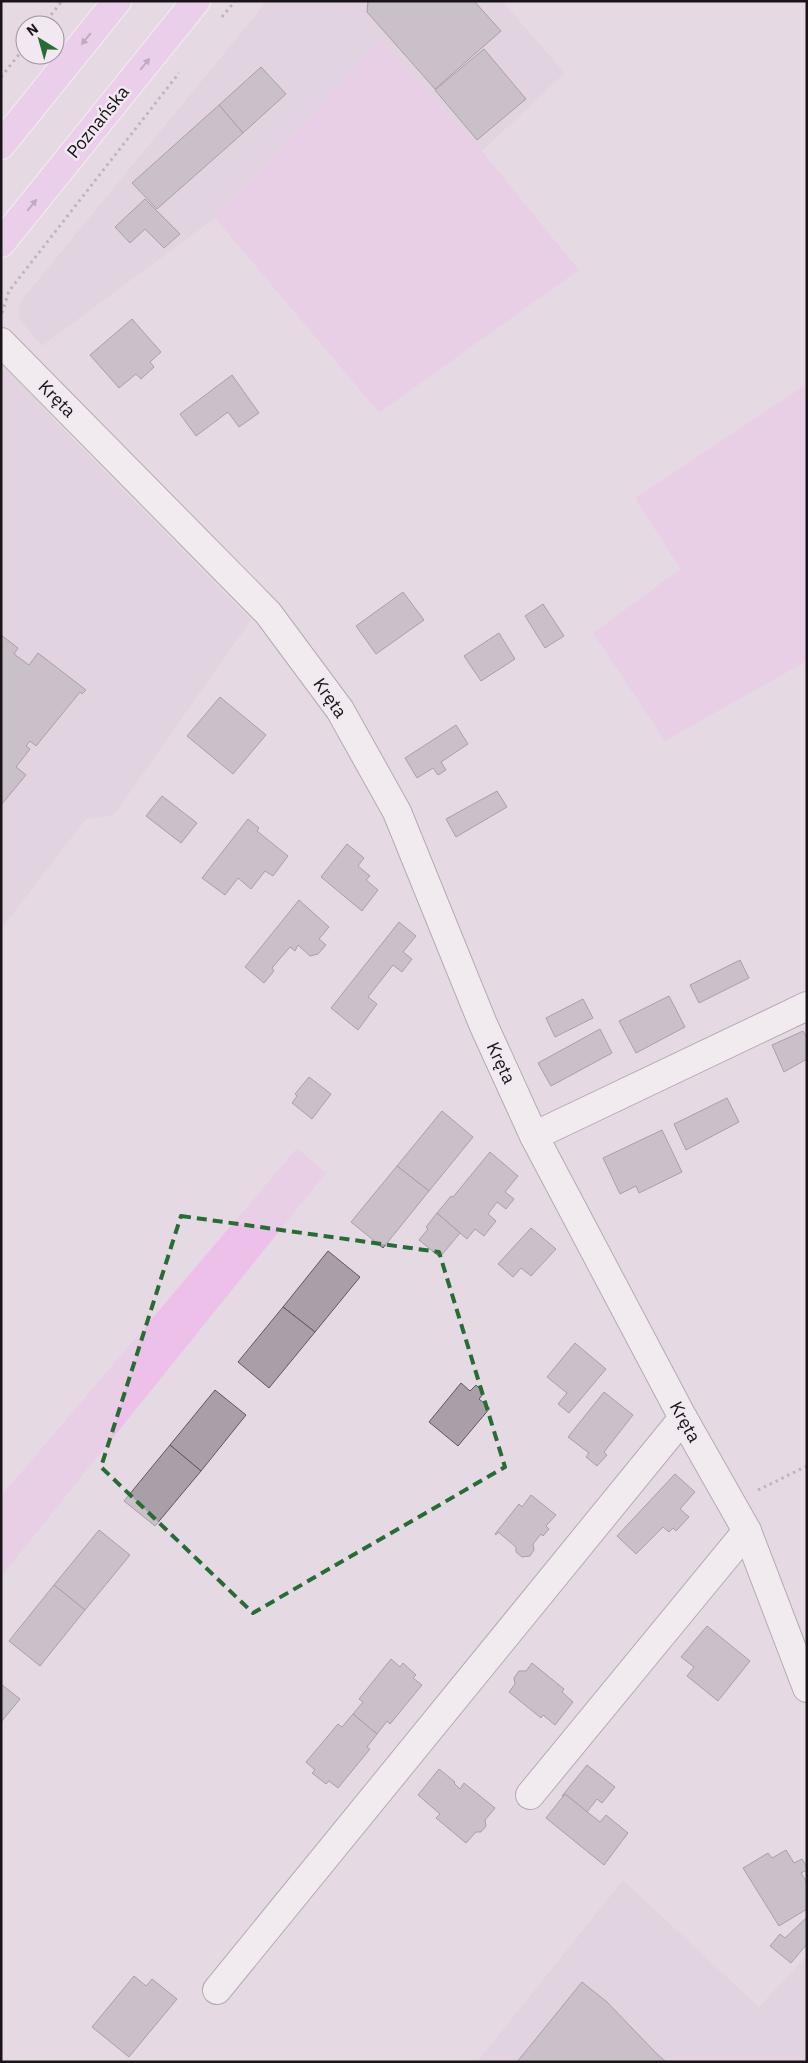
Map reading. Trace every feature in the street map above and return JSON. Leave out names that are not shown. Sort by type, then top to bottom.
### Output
[{"type":"main road","points":[[1,145],[117,1]]},
{"type":"main road","name":"Poznańska","points":[[1,243],[196,1]]},
{"type":"street","name":"Kręta","points":[[1,342],[268,613],[340,710],[397,812],[483,1024],[534,1136],[683,1418],[747,1531],[807,1688]]},
{"type":"street","points":[[534,1136],[807,1006]]},
{"type":"street","points":[[217,1990],[683,1418]]},
{"type":"street","points":[[530,1795],[747,1531]]},
{"type":"path","points":[[51,15],[62,1]]},
{"type":"path","points":[[216,25],[235,1]]},
{"type":"path","points":[[1,77],[15,60]]},
{"type":"path","points":[[1,316],[9,291],[180,72]]},
{"type":"path","points":[[732,1504],[807,1466]]},
{"type":"highlighted area","points":[[181,1216],[439,1252],[505,1467],[253,1613],[101,1467]]},
{"type":"shaded area","points":[[267,1],[502,1],[565,73],[482,151],[381,40],[215,218],[42,346],[18,318],[20,302]]},
{"type":"shaded area","points":[[381,40],[482,151],[579,270],[379,413],[215,218]]},
{"type":"shaded area","points":[[1,362],[12,369],[57,423],[251,620],[114,815],[86,819],[1,929]]},
{"type":"shaded area","points":[[807,384],[807,661],[665,741],[593,633],[680,569],[635,498]]},
{"type":"shaded area","points":[[297,1148],[326,1173],[1,1577],[1,1496]]},
{"type":"shaded area","points":[[623,1880],[759,2007],[807,1956],[807,2062],[477,2062]]},
{"type":"building","points":[[368,1],[474,1],[501,31],[435,89],[367,12]]},
{"type":"building","points":[[484,49],[526,99],[477,140],[435,90]]},
{"type":"building","points":[[261,67],[286,94],[243,133],[219,105]]},
{"type":"building","points":[[219,105],[243,133],[157,209],[132,183]]},
{"type":"building","points":[[145,199],[180,234],[164,248],[145,229],[130,243],[115,227]]},
{"type":"building","points":[[132,319],[161,352],[150,362],[154,367],[141,379],[136,374],[119,388],[90,355]]},
{"type":"building","points":[[232,375],[259,413],[239,427],[228,412],[196,436],[180,414]]},
{"type":"building","points":[[403,592],[424,620],[376,654],[356,626]]},
{"type":"building","points":[[543,604],[564,636],[545,648],[525,616]]},
{"type":"building","points":[[499,633],[515,659],[481,681],[464,656]]},
{"type":"building","points":[[1,635],[18,648],[14,654],[29,665],[38,653],[86,690],[82,694],[80,692],[36,746],[30,741],[26,746],[30,749],[16,767],[26,775],[1,805]]},
{"type":"building","points":[[220,697],[266,735],[233,774],[187,736]]},
{"type":"building","points":[[456,725],[468,744],[441,762],[446,770],[438,775],[433,768],[417,778],[405,758]]},
{"type":"building","points":[[497,791],[507,807],[456,837],[446,819]]},
{"type":"building","points":[[162,796],[197,823],[181,843],[146,816]]},
{"type":"building","points":[[248,819],[259,828],[257,831],[288,856],[273,876],[265,871],[251,889],[238,878],[225,895],[202,878]]},
{"type":"building","points":[[347,844],[364,858],[358,866],[370,876],[366,880],[378,890],[362,911],[321,877]]},
{"type":"building","points":[[299,900],[329,927],[319,939],[326,945],[318,954],[310,956],[298,945],[295,951],[290,947],[272,968],[274,971],[264,983],[245,967]]},
{"type":"building","points":[[399,922],[416,936],[403,952],[412,959],[402,972],[393,965],[368,997],[377,1004],[358,1030],[331,1008]]},
{"type":"building","points":[[740,960],[749,978],[699,1003],[690,985]]},
{"type":"building","points":[[669,996],[685,1027],[636,1053],[619,1021]]},
{"type":"building","points":[[583,999],[593,1018],[555,1037],[546,1018]]},
{"type":"building","points":[[600,1029],[612,1053],[551,1086],[538,1063]]},
{"type":"building","points":[[803,1031],[807,1038],[807,1059],[784,1072],[772,1045]]},
{"type":"building","points":[[309,1077],[331,1094],[312,1119],[292,1103],[297,1096],[295,1094]]},
{"type":"building","points":[[727,1098],[739,1122],[686,1150],[674,1124]]},
{"type":"building","points":[[442,1111],[473,1137],[429,1191],[397,1166]]},
{"type":"building","points":[[662,1130],[682,1172],[639,1193],[636,1186],[620,1194],[603,1158]]},
{"type":"building","points":[[490,1152],[518,1176],[505,1192],[514,1199],[506,1209],[497,1202],[488,1214],[496,1221],[484,1236],[475,1229],[467,1239],[437,1213],[451,1196],[453,1197]]},
{"type":"building","points":[[397,1166],[429,1191],[383,1248],[351,1222]]},
{"type":"building","points":[[437,1213],[460,1233],[440,1257],[419,1240]]},
{"type":"building","points":[[531,1228],[556,1249],[531,1276],[521,1268],[513,1277],[498,1264]]},
{"type":"building","points":[[328,1251],[360,1277],[315,1332],[283,1307]]},
{"type":"building","points":[[283,1307],[315,1332],[269,1388],[238,1362]]},
{"type":"building","points":[[575,1343],[606,1369],[569,1413],[558,1404],[567,1393],[547,1377]]},
{"type":"building","points":[[461,1383],[470,1391],[476,1385],[484,1393],[479,1399],[490,1408],[458,1446],[429,1422]]},
{"type":"building","points":[[215,1390],[246,1415],[201,1471],[170,1445]]},
{"type":"building","points":[[604,1392],[633,1415],[604,1452],[607,1455],[597,1466],[586,1457],[589,1453],[568,1437]]},
{"type":"building","points":[[170,1445],[201,1471],[155,1526],[124,1501]]},
{"type":"building","points":[[675,1474],[695,1492],[680,1509],[689,1517],[676,1531],[673,1528],[669,1532],[663,1527],[636,1554],[617,1536]]},
{"type":"building","points":[[531,1495],[556,1515],[546,1526],[549,1529],[543,1536],[541,1534],[533,1544],[534,1550],[530,1556],[522,1557],[516,1552],[516,1547],[498,1532],[495,1534],[519,1504],[522,1507]]},
{"type":"building","points":[[99,1530],[130,1555],[85,1610],[54,1585]]},
{"type":"building","points":[[54,1585],[85,1610],[40,1666],[9,1641]]},
{"type":"building","points":[[707,1626],[750,1661],[718,1701],[687,1676],[694,1667],[681,1657]]},
{"type":"building","points":[[391,1659],[400,1667],[403,1663],[416,1675],[413,1678],[422,1685],[390,1724],[387,1721],[377,1734],[353,1714],[363,1702],[359,1699]]},
{"type":"building","points":[[532,1663],[564,1689],[562,1692],[573,1702],[555,1725],[543,1715],[541,1718],[509,1692],[515,1684],[514,1678],[519,1671],[526,1671]]},
{"type":"building","points":[[1,1684],[20,1699],[1,1722]]},
{"type":"building","points":[[353,1714],[377,1734],[367,1747],[370,1749],[338,1788],[329,1781],[326,1784],[312,1773],[315,1770],[306,1762],[338,1724],[342,1727]]},
{"type":"building","points":[[587,1765],[615,1787],[602,1803],[597,1799],[587,1812],[565,1794],[562,1796]]},
{"type":"building","points":[[439,1769],[455,1782],[460,1789],[464,1783],[495,1808],[485,1820],[486,1826],[481,1832],[476,1832],[466,1843],[436,1818],[440,1814],[418,1795]]},
{"type":"building","points":[[565,1794],[600,1822],[606,1815],[628,1833],[604,1865],[546,1818]]},
{"type":"building","points":[[786,1850],[794,1863],[802,1859],[807,1867],[807,1870],[801,1873],[807,1883],[807,1909],[779,1926],[743,1868],[768,1853],[772,1858]]},
{"type":"building","points":[[807,1917],[807,1944],[791,1963],[770,1946],[780,1934],[785,1938]]},
{"type":"building","points":[[134,1976],[146,1986],[152,1979],[177,1999],[129,2057],[92,2027]]},
{"type":"building","points":[[582,1982],[607,2002],[666,2062],[517,2062]]}]
